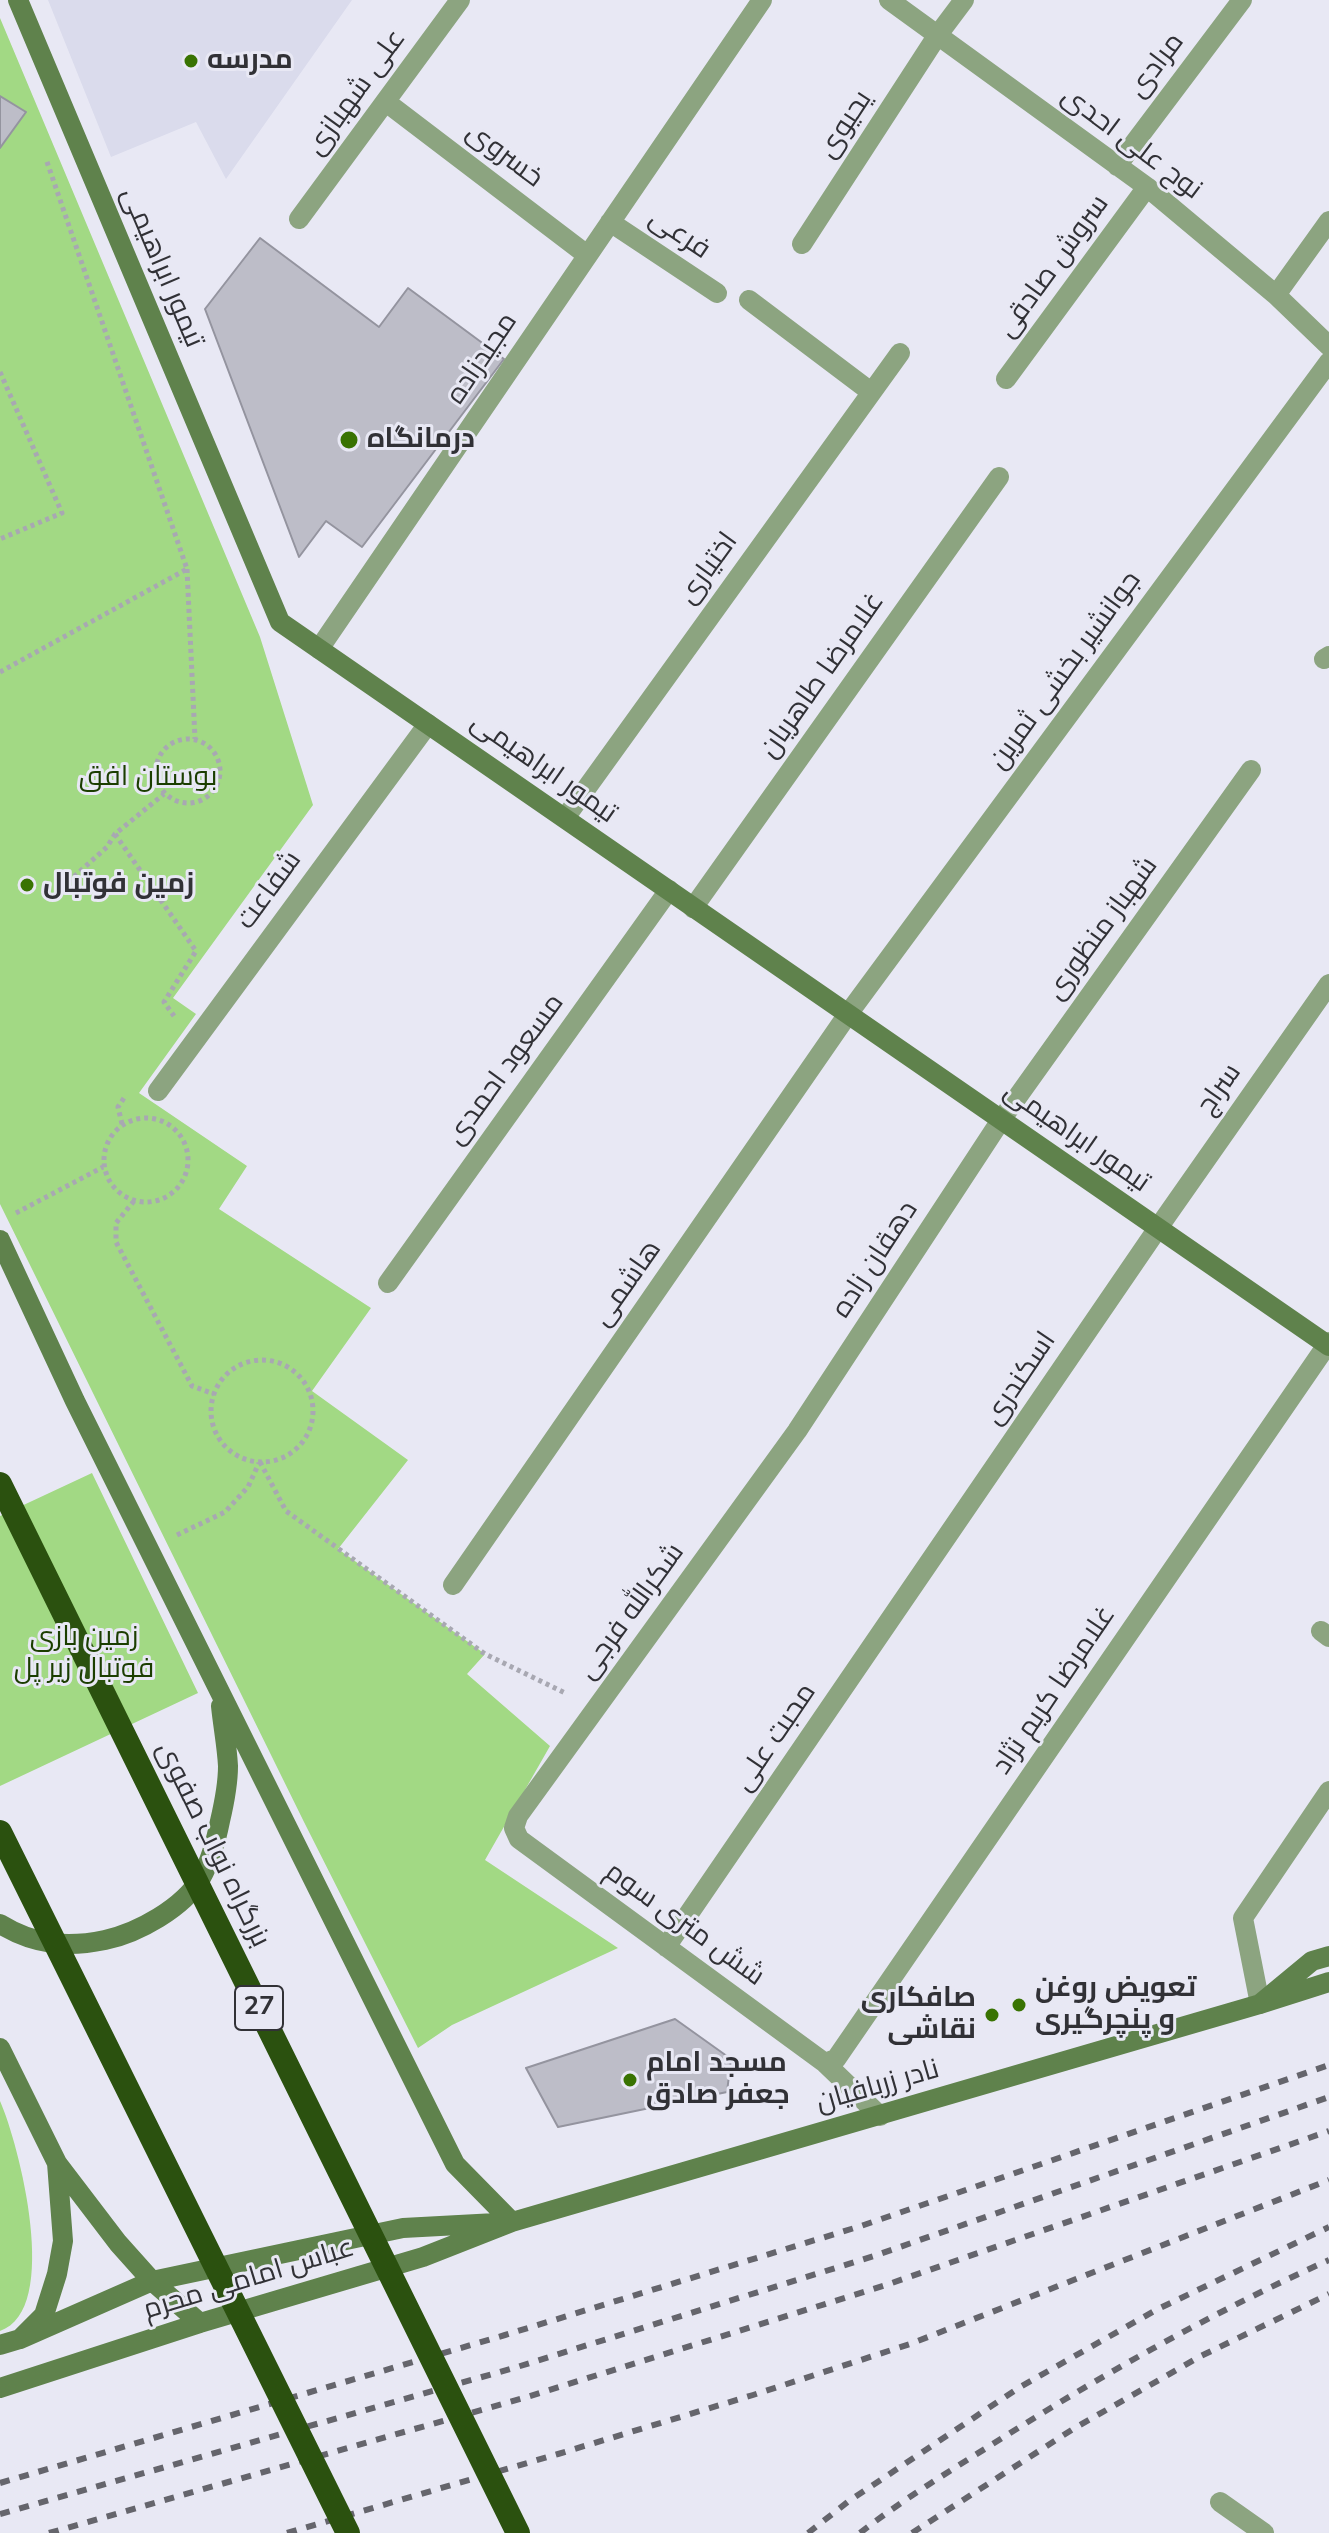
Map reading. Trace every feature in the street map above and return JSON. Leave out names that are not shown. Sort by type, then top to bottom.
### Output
[{"type":"highway","name":"بزرگراه نواب صفوی","points":[[0,1484],[518,2533]]},
{"type":"highway","points":[[0,1832],[348,2533]]},
{"type":"street","name":"تیمور ابراهیمی","points":[[18,0],[280,622],[1328,1344]]},
{"type":"street","name":"علی شهبازی","points":[[299,219],[460,0]]},
{"type":"street","name":"مجیدزاده","points":[[319,649],[762,0]]},
{"type":"street","name":"نوح علی احدی","points":[[889,0],[1147,187],[1276,295],[1329,346]]},
{"type":"street","name":"یحیوی","points":[[802,244],[937,36],[964,0]]},
{"type":"street","name":"مرادی","points":[[1117,166],[1242,0]]},
{"type":"street","name":"خسروی","points":[[386,102],[587,255]]},
{"type":"street","name":"سروش صادقی","points":[[1006,379],[1147,187]]},
{"type":"street","points":[[1276,295],[1329,221]]},
{"type":"street","name":"فرعی","points":[[610,222],[717,293]]},
{"type":"street","points":[[749,300],[871,392]]},
{"type":"street","name":"اختیاری","points":[[565,818],[900,353]]},
{"type":"street","name":"جوانشیر بخشی ثمرین","points":[[848,1014],[1329,362]]},
{"type":"street","name":"غلامرضا طاهریان","points":[[693,908],[999,477]]},
{"type":"street","name":"شفاعت","points":[[158,1091],[428,724]]},
{"type":"street","name":"شهباز منظوری","points":[[1001,1120],[1251,770]]},
{"type":"street","name":"مسعود احمدی","points":[[388,1283],[669,890]]},
{"type":"street","name":"سراج","points":[[1158,1228],[1329,984]]},
{"type":"street","name":"هاشمی","points":[[453,1585],[848,1014]]},
{"type":"street","name":"دهقان زاده","points":[[797,1431],[1001,1120]]},
{"type":"street","name":"اسکندری","points":[[931,1561],[1158,1228]]},
{"type":"street","points":[[0,1240],[75,1401],[455,2164],[512,2222]]},
{"type":"street","name":"غلامرضا کریم نژاد","points":[[825,2063],[836,2059],[1328,1344]]},
{"type":"street","name":"شکرالله فرجی","points":[[514,1828],[518,1816],[797,1431]]},
{"type":"street","name":"محبت علی","points":[[666,1947],[931,1561]]},
{"type":"street","points":[[0,1924],[16,1935],[51,1945],[78,1945],[127,1935],[169,1912],[200,1881],[214,1851],[228,1768],[219,1689]]},
{"type":"street","points":[[1260,2004],[1243,1918],[1329,1791]]},
{"type":"street","name":"شش متری سوم","points":[[514,1828],[519,1839],[825,2063],[880,2116]]},
{"type":"street","name":"نادر زربافیان","points":[[1260,2004],[1312,1961],[1329,1956]]},
{"type":"street","name":"نادر زربافیان","points":[[512,2222],[1329,1982]]},
{"type":"street","points":[[0,2048],[57,2163],[118,2243],[152,2281],[200,2323]]},
{"type":"street","points":[[20,2339],[44,2315],[57,2274],[63,2241],[57,2163]]},
{"type":"street","points":[[0,2345],[152,2281],[403,2228],[512,2222]]},
{"type":"street","name":"عباس امامی محرم","points":[[0,2388],[200,2323],[423,2257],[512,2222]]},
{"type":"street","points":[[1220,2502],[1254,2530]]},
{"type":"path","points":[[43,152],[187,569],[195,739]]},
{"type":"path","points":[[0,372],[62,513],[0,539]]},
{"type":"path","points":[[0,672],[187,569]]},
{"type":"path","points":[[195,739],[211,747],[220,762],[220,780],[211,795],[195,804],[177,802],[164,794],[156,779],[156,763],[164,749],[177,740],[195,739]]},
{"type":"path","points":[[68,882],[107,847],[115,834],[164,794]]},
{"type":"path","points":[[115,834],[196,951]]},
{"type":"path","points":[[144,1117],[168,1122],[182,1136],[189,1156],[186,1176],[173,1192],[155,1201],[134,1201],[114,1189],[103,1167],[106,1143],[122,1124],[144,1117]]},
{"type":"path","points":[[13,1215],[103,1167]]},
{"type":"path","points":[[134,1201],[116,1223],[116,1242],[192,1386],[214,1394]]},
{"type":"path","points":[[261,1358],[288,1365],[308,1384],[315,1411],[307,1437],[287,1457],[260,1462],[243,1459],[229,1450],[218,1436],[212,1421],[211,1404],[216,1388],[235,1367],[261,1358]]},
{"type":"path","points":[[149,1549],[225,1512],[248,1487],[260,1462]]},
{"type":"path","points":[[260,1462],[286,1511],[485,1654],[597,1708]]},
{"type":"shaded area","name":"مدرسه","points":[[48,0],[352,0],[226,179],[196,122],[111,157]]},
{"type":"green space","name":"بوستان افق","points":[[0,18],[260,637],[313,805],[173,998],[196,1014],[139,1093],[247,1166],[219,1209],[371,1308],[312,1391],[408,1460],[338,1549],[485,1654],[467,1674],[550,1746],[485,1860],[618,1948],[452,2025],[418,2048],[0,1204]]},
{"type":"green space","name":"زمین بازی فوتبال زیر پل","points":[[92,1473],[198,1693],[0,1786],[0,1516]]},
{"type":"green space","points":[[0,2101],[25,2187],[32,2260],[29,2292],[19,2317],[0,2331]]},
{"type":"building","points":[[0,96],[26,112],[0,148]]},
{"type":"building","name":"درمانگاه","points":[[260,238],[379,327],[408,288],[504,359],[362,547],[326,521],[299,557],[205,309]]},
{"type":"building","name":"مسجد امام جعفر صادق","points":[[675,2019],[731,2059],[727,2092],[558,2127],[526,2068]]},
{"type":"railway","points":[[0,2483],[505,2335],[861,2226],[1329,2065]]},
{"type":"railway","points":[[0,2514],[517,2367],[874,2256],[1329,2097]]},
{"type":"railway","points":[[49,2533],[527,2397],[886,2285],[1329,2131]]},
{"type":"railway","points":[[287,2533],[753,2395],[910,2344],[1329,2180]]},
{"type":"railway","points":[[808,2533],[849,2501],[1020,2387],[1156,2310],[1329,2227]]},
{"type":"railway","points":[[860,2533],[932,2482],[1085,2387],[1205,2320],[1329,2260]]},
{"type":"railway","points":[[912,2533],[1073,2429],[1201,2356],[1329,2294]]},
{"type":"place","name":"مدرسه","points":[[191,61]]},
{"type":"place","name":"درمانگاه","points":[[349,440]]},
{"type":"place","name":"زمین فوتبال","points":[[27,885]]},
{"type":"place","name":"تعویض روغن و پنچرگیری","points":[[1019,2005]]},
{"type":"place","name":"صافکاری نقاشی","points":[[992,2015]]},
{"type":"place","name":"مسجد امام جعفر صادق","points":[[630,2080]]}]
